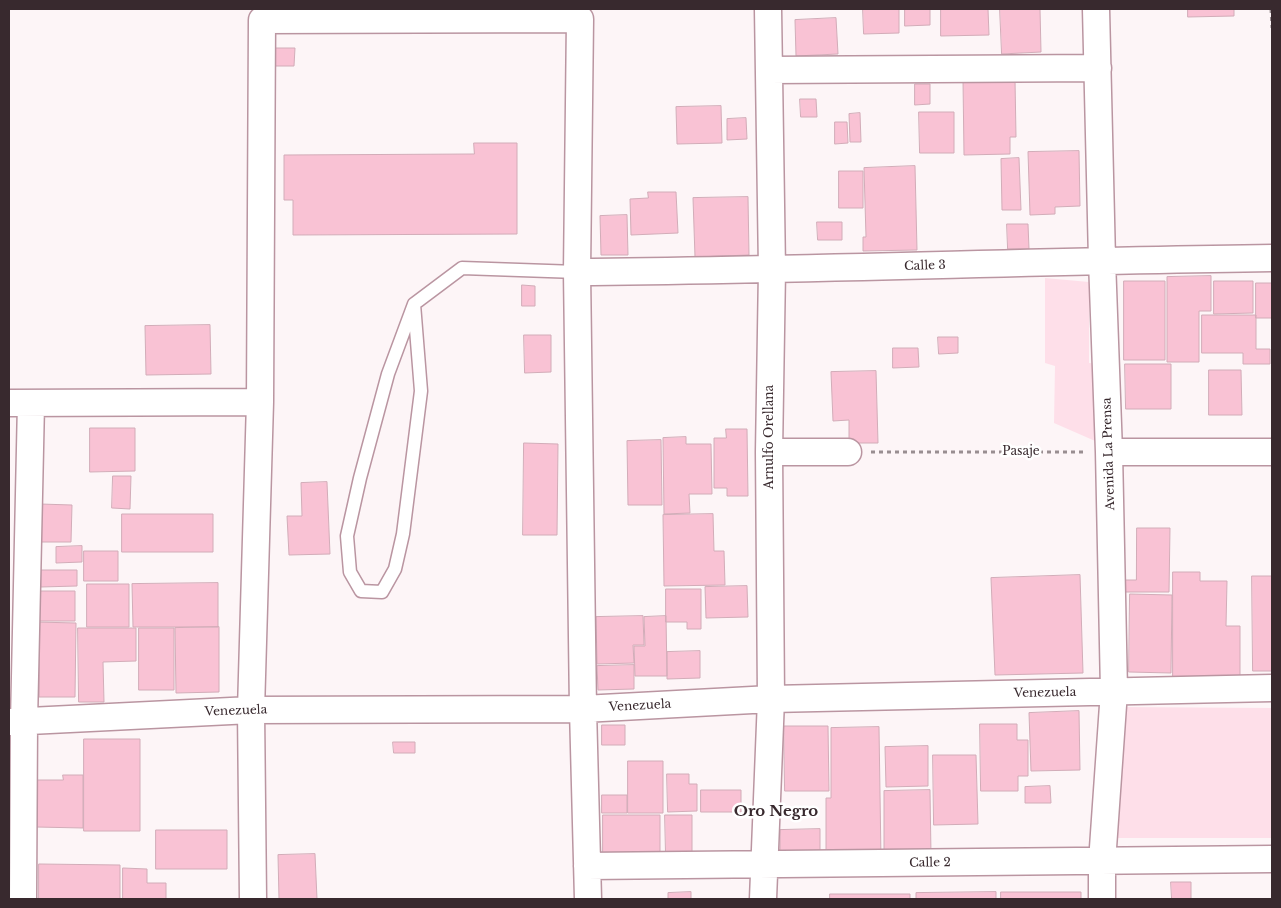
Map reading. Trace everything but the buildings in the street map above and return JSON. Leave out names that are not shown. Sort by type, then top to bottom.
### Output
[{"type":"street","name":"Arnulfo Orellana","points":[[763,899],[771,699],[769,452],[772,270],[768,9]]},
{"type":"street","name":"Avenida La Prensa","points":[[1096,9],[1114,691],[1102,862],[1102,899]]},
{"type":"street","points":[[253,899],[251,710],[260,402],[262,20],[580,19],[577,272],[583,709],[588,899]]},
{"type":"street","points":[[769,70],[1098,68]]},
{"type":"street","name":"Calle 3","points":[[577,272],[772,270],[1102,260],[1272,258]]},
{"type":"street","points":[[23,899],[16,722],[20,403],[260,402]]},
{"type":"street","points":[[769,452],[848,452]]},
{"type":"street","points":[[1109,452],[1272,452]]},
{"type":"street","name":"Venezuela","points":[[16,722],[251,710],[583,709],[771,699],[1272,688]]},
{"type":"street","name":"Calle 2","points":[[587,866],[1272,859]]},
{"type":"lane","points":[[414,304],[420,391],[403,534],[395,568],[382,592],[361,591],[350,572],[347,536],[360,478],[388,374],[414,304],[462,268],[577,272]]},
{"type":"path","points":[[1271,9],[1272,28]]},
{"type":"path","name":"Pasaje","points":[[848,452],[1109,452]]},
{"type":"shaded area","points":[[1045,278],[1089,282],[1089,363],[1101,364],[1102,444],[1054,423],[1055,366],[1045,363]]},
{"type":"shaded area","points":[[1118,707],[1272,708],[1272,838],[1118,838]]},
{"type":"district","name":"Oro Negro","points":[[776,812]]}]
